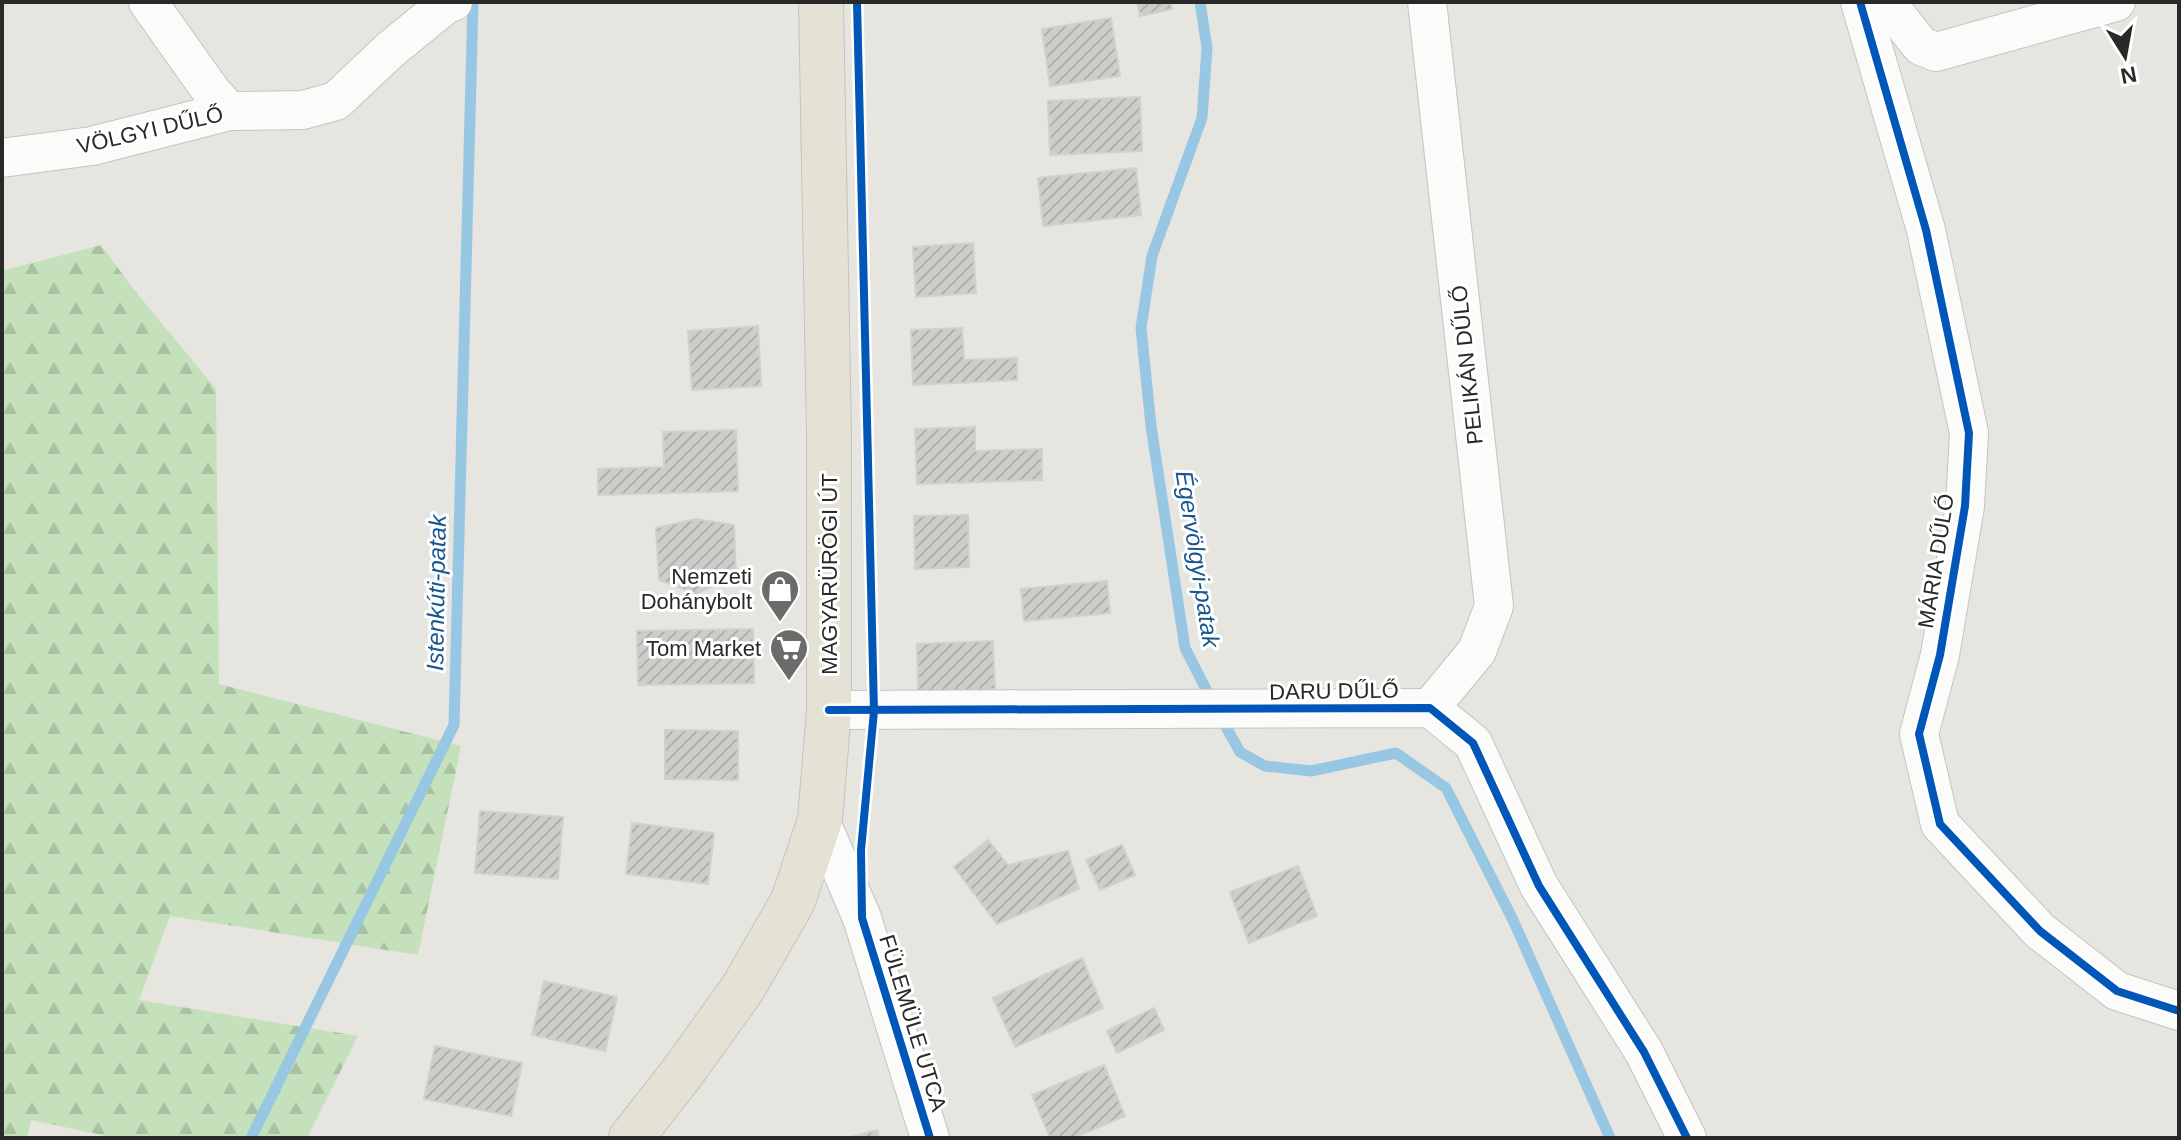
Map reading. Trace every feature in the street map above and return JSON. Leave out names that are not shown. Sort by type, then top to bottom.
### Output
[{"type":"main road","name":"MAGYARÜRÖGI ÚT","points":[[631,1138],[743,988],[793,901],[820,820],[829,710],[829,435],[821,2]]},
{"type":"street","points":[[148,2],[211,91],[229,111]]},
{"type":"street","name":"PELIKÁN DŰLŐ","points":[[1427,2],[1494,606],[1477,651],[1430,708]]},
{"type":"street","name":"MÁRIA DŰLŐ","points":[[1860,2],[1926,230],[1969,433],[1965,506],[1940,655],[1919,734],[1940,824],[2040,931],[2117,991],[2179,1011]]},
{"type":"street","points":[[1886,2],[1921,46],[1936,52],[2116,2]]},
{"type":"street","name":"VÖLGYI DŰLŐ","points":[[2,158],[92,146],[229,111],[303,110],[336,101],[390,50],[449,3]]},
{"type":"street","name":"DARU DŰLŐ","points":[[829,710],[1430,708],[1473,743],[1539,886],[1644,1052],[1687,1138]]},
{"type":"street","name":"FÜLEMÜLE UTCA","points":[[820,820],[862,918],[930,1138]]},
{"type":"green space","points":[[101,245],[216,389],[219,684],[461,746],[418,955],[170,916],[139,1000],[358,1036],[307,1138],[116,1138],[31,1120],[27,1138],[2,1138],[2,271]]},
{"type":"building","points":[[1137,2],[1171,2],[1172,9],[1140,16]]},
{"type":"building","points":[[1111,18],[1120,76],[1050,86],[1042,29]]},
{"type":"building","points":[[1140,97],[1142,151],[1050,155],[1048,101]]},
{"type":"building","points":[[1136,168],[1141,215],[1043,226],[1038,178]]},
{"type":"building","points":[[973,243],[976,293],[916,297],[913,247]]},
{"type":"building","points":[[758,326],[761,386],[692,390],[688,331]]},
{"type":"building","points":[[962,328],[964,360],[1017,358],[1017,380],[913,385],[911,330]]},
{"type":"building","points":[[975,427],[975,451],[1042,449],[1042,480],[917,484],[915,429]]},
{"type":"building","points":[[736,430],[738,491],[598,495],[598,469],[664,467],[663,432]]},
{"type":"building","points":[[968,515],[969,567],[915,569],[914,516]]},
{"type":"building","points":[[696,519],[734,525],[736,576],[696,594],[659,580],[656,528]]},
{"type":"building","points":[[1107,581],[1110,613],[1024,621],[1021,589]]},
{"type":"building","points":[[753,629],[754,683],[638,685],[637,631]]},
{"type":"building","points":[[993,641],[995,689],[918,692],[917,644]]},
{"type":"building","points":[[665,730],[738,731],[738,780],[665,779]]},
{"type":"building","points":[[480,811],[563,817],[558,879],[475,873]]},
{"type":"building","points":[[632,823],[714,833],[708,884],[626,874]]},
{"type":"building","points":[[988,840],[1008,865],[1068,851],[1079,889],[997,924],[954,867]]},
{"type":"building","points":[[1122,845],[1135,875],[1100,890],[1086,860]]},
{"type":"building","points":[[1298,866],[1317,916],[1249,943],[1230,892]]},
{"type":"building","points":[[1082,958],[1103,1008],[1015,1047],[993,998]]},
{"type":"building","points":[[544,981],[617,997],[605,1051],[532,1035]]},
{"type":"building","points":[[1154,1008],[1164,1030],[1117,1053],[1107,1031]]},
{"type":"building","points":[[435,1046],[522,1063],[511,1116],[424,1099]]},
{"type":"building","points":[[1104,1065],[1125,1116],[1073,1138],[1050,1138],[1032,1095]]},
{"type":"building","points":[[877,1130],[879,1138],[848,1138]]},
{"type":"waterway","name":"Istenkúti-patak","points":[[251,1138],[454,725],[473,2]]},
{"type":"waterway","name":"Égervölgyi-patak","points":[[1200,2],[1207,48],[1202,118],[1152,256],[1141,328],[1151,426],[1185,648],[1212,701]]},
{"type":"waterway","name":"Égervölgyi-patak","points":[[1220,716],[1240,752],[1265,766],[1311,771],[1396,753],[1446,788],[1513,920],[1610,1138]]},
{"type":"cycle path","points":[[857,2],[874,711],[861,850],[862,918],[930,1138]]},
{"type":"cycle path","points":[[1860,2],[1926,230],[1969,433],[1965,506],[1940,655],[1919,734],[1940,824],[2040,931],[2117,991],[2179,1011]]},
{"type":"cycle path","points":[[829,710],[1430,708],[1473,743],[1539,886],[1644,1052],[1687,1138]]},
{"type":"place","name":"Nemzeti Dohánybolt","points":[[780,623]]},
{"type":"place","name":"Tom Market","points":[[789,682]]}]
